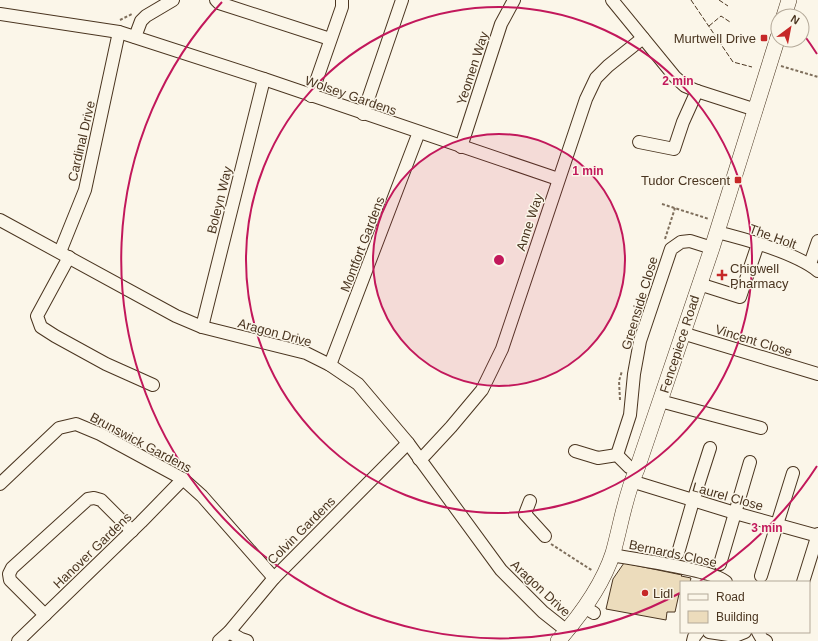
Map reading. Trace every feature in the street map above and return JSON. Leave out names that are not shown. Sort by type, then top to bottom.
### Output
[{"type":"main road","name":"Fencepiece Road","points":[[562,636],[589,610],[612,555],[634,475],[712,248],[775,48]]},
{"type":"street","points":[[135,37],[141,21],[146,16],[173,0]]},
{"type":"street","points":[[216,0],[219,3],[330,40]]},
{"type":"street","points":[[311,96],[342,7],[342,0]]},
{"type":"street","points":[[363,114],[402,0]]},
{"type":"street","name":"Yeomen Way","points":[[461,147],[501,24],[514,0]]},
{"type":"street","points":[[612,0],[675,77],[685,86],[697,92],[756,110]]},
{"type":"street","name":"Wolsey Gardens","points":[[0,14],[116,31],[558,179]]},
{"type":"street","name":"Cardinal Drive","points":[[116,31],[85,190],[65,255],[37,316],[42,327],[55,336],[106,364],[153,385]]},
{"type":"street","name":"Anne Way","points":[[419,459],[425,455],[482,390],[502,349],[586,99],[596,78],[608,66],[643,38]]},
{"type":"street","name":"Boleyn Way","points":[[202,327],[264,80]]},
{"type":"street","points":[[638,142],[674,149],[682,122],[697,92]]},
{"type":"street","name":"Montfort Gardens","points":[[330,365],[419,132]]},
{"type":"street","name":"Aragon Drive","points":[[0,220],[176,316],[202,327],[306,354],[330,365],[358,384],[408,443],[501,570],[538,607],[562,636]]},
{"type":"street","name":"The Holt","points":[[718,227],[780,252],[814,268]]},
{"type":"street","points":[[814,268],[818,241]]},
{"type":"street","name":"Greenside Close","points":[[617,455],[630,415],[634,374],[640,341],[671,249],[681,242],[690,242],[712,248]]},
{"type":"street","points":[[699,284],[740,297],[758,244]]},
{"type":"street","name":"Vincent Close","points":[[682,333],[818,374]]},
{"type":"street","points":[[660,401],[761,428]]},
{"type":"street","name":"Brunswick Gardens","points":[[0,484],[59,428],[76,424],[100,434],[183,479],[202,496],[274,578]]},
{"type":"street","name":"Colvin Gardens","points":[[219,641],[229,632],[274,578],[408,443]]},
{"type":"street","points":[[678,553],[710,448]]},
{"type":"street","points":[[575,451],[598,458],[617,455],[629,467],[634,475]]},
{"type":"street","points":[[720,564],[736,514],[750,462]]},
{"type":"street","points":[[761,576],[793,473]]},
{"type":"street","name":"Laurel Close","points":[[634,475],[693,501],[736,514],[818,535]]},
{"type":"street","name":"Hanover Gardens","points":[[18,641],[132,531],[183,479]]},
{"type":"street","points":[[45,615],[10,580],[9,574],[12,568],[88,499],[94,498],[101,500],[132,531]]},
{"type":"street","points":[[530,501],[525,514],[547,539]]},
{"type":"street","points":[[803,581],[818,535]]},
{"type":"street","name":"Bernards Close","points":[[612,555],[696,571],[723,579],[725,581]]},
{"type":"street","points":[[229,632],[247,641]]},
{"type":"street","points":[[715,633],[734,636],[743,633]]},
{"type":"street","points":[[759,633],[762,639],[766,641]]},
{"type":"path","points":[[116,31],[116,22],[140,10],[146,16]]},
{"type":"path","points":[[777,65],[818,77]]},
{"type":"path","points":[[662,204],[718,227]]},
{"type":"path","points":[[547,539],[581,564],[603,576]]},
{"type":"building","name":"Lidl","points":[[624,563],[691,578],[690,581],[680,581],[680,594],[675,612],[667,612],[666,620],[606,609],[613,579]]},
{"type":"fence","points":[[691,0],[733,62],[752,67]]},
{"type":"fence","points":[[719,0],[728,6]]},
{"type":"fence","points":[[709,26],[721,16],[730,22]]},
{"type":"place","name":"Murtwell Drive","points":[[764,38]]},
{"type":"place","name":"Tudor Crescent","points":[[738,180]]},
{"type":"place","name":"Chigwell Pharmacy","points":[[722,275]]},
{"type":"place","name":"Lidl","points":[[645,593]]}]
